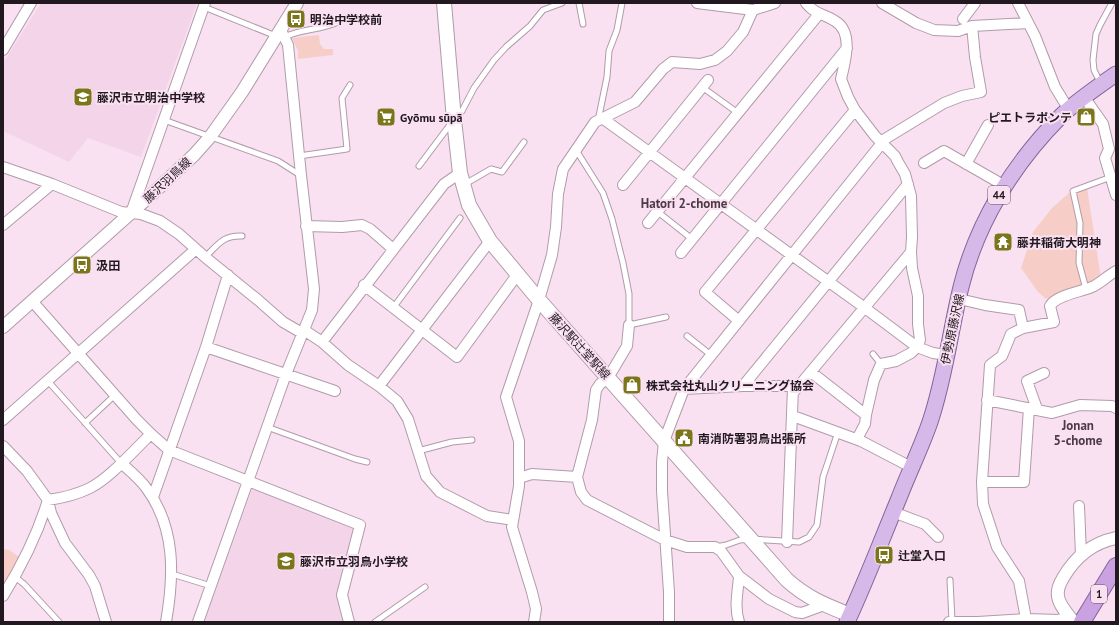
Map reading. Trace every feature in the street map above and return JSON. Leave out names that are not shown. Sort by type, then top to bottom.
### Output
[{"type":"highway","name":"1","points":[[1075,620],[1116,566]]},
{"type":"main road","name":"藤沢駅辻堂駅線","points":[[444,3],[454,120],[462,179],[469,205],[490,241],[517,275],[793,586],[807,596],[848,618]]},
{"type":"main road","name":"伊勢原藤沢線","points":[[848,618],[930,422],[947,355],[967,264],[987,217],[1005,186],[1027,154],[1062,116],[1084,97],[1116,74]]},
{"type":"street","points":[[3,50],[31,3]]},
{"type":"street","name":"藤沢羽鳥線","points":[[3,327],[194,155],[210,137],[242,92],[281,34],[297,3]]},
{"type":"street","points":[[697,3],[753,10],[775,3]]},
{"type":"street","points":[[806,3],[819,14],[835,21],[843,27],[847,48],[841,79],[848,97],[855,110],[898,162],[905,174],[911,196],[911,252],[912,268],[918,296],[918,324],[920,340],[917,347],[911,353],[896,361],[881,364],[874,380],[865,424],[857,439]]},
{"type":"street","points":[[882,3],[916,23],[934,30],[958,31],[972,26],[1028,23]]},
{"type":"street","points":[[963,19],[975,3]]},
{"type":"street","points":[[1018,3],[1035,36],[1056,86],[1069,110]]},
{"type":"street","points":[[131,213],[204,5]]},
{"type":"street","points":[[534,622],[536,609],[512,527],[519,486],[519,441],[506,396],[539,300],[552,255],[560,178],[563,169],[596,122],[635,102],[663,69],[672,62],[700,64],[715,60],[727,51],[744,32],[753,10]]},
{"type":"street","points":[[648,223],[819,14]]},
{"type":"street","points":[[669,622],[669,592],[662,491],[662,462],[664,441],[684,388],[881,142],[944,103],[962,96],[981,92],[975,57],[972,26]]},
{"type":"street","points":[[198,622],[286,374],[312,310],[314,289],[306,226],[288,45],[281,34]]},
{"type":"street","points":[[681,253],[847,48]]},
{"type":"street","points":[[623,185],[705,84]]},
{"type":"street","points":[[1084,97],[1102,124],[1112,148],[1105,158],[1116,195]]},
{"type":"street","points":[[739,321],[705,292],[855,110]]},
{"type":"street","points":[[602,118],[917,347],[933,353],[947,355]]},
{"type":"street","points":[[966,164],[988,124]]},
{"type":"street","points":[[924,163],[944,151],[1005,186]]},
{"type":"street","points":[[3,167],[52,184],[121,212],[141,214],[160,221],[179,234],[196,250],[283,322],[302,333],[306,332],[322,342],[348,365],[379,386],[397,401],[408,419],[426,476],[440,492],[487,516],[513,520]]},
{"type":"street","points":[[322,342],[364,285],[444,184],[462,179]]},
{"type":"street","points":[[3,225],[52,184]]},
{"type":"street","points":[[743,386],[908,184]]},
{"type":"street","points":[[306,226],[342,227],[362,225],[370,229],[393,249]]},
{"type":"street","points":[[379,386],[490,241]]},
{"type":"street","points":[[3,420],[196,250]]},
{"type":"street","points":[[787,542],[793,416],[796,388],[911,252]]},
{"type":"street","points":[[1026,619],[1019,581],[997,546],[984,511],[982,482],[990,365],[1002,356],[1012,334],[1023,328],[1054,322],[1050,308],[1051,303],[1060,297],[1086,289],[1101,282],[1116,271]]},
{"type":"street","points":[[153,497],[206,347],[228,275]]},
{"type":"street","points":[[364,285],[457,357],[517,275]]},
{"type":"street","points":[[959,299],[985,305],[1019,310],[1023,328]]},
{"type":"street","points":[[32,301],[151,434],[170,450],[360,525],[342,595],[349,622]]},
{"type":"street","points":[[629,325],[627,346],[608,378],[600,384],[596,390],[592,420],[577,477],[581,492],[587,500],[665,540],[687,547],[715,547],[721,551],[739,576],[769,599],[794,612],[802,613],[824,605]]},
{"type":"street","points":[[206,347],[335,391]]},
{"type":"street","points":[[811,372],[866,416]]},
{"type":"street","points":[[982,482],[1024,482],[1033,409],[1027,381],[1044,373]]},
{"type":"street","points":[[684,388],[743,386],[796,388]]},
{"type":"street","points":[[987,400],[1052,413],[1080,405],[1112,406],[1116,408]]},
{"type":"street","points":[[793,416],[857,439],[912,467]]},
{"type":"street","points":[[48,500],[89,488],[98,483],[151,434]]},
{"type":"street","points":[[3,446],[28,471],[48,500],[50,513],[65,543],[92,580],[106,622]]},
{"type":"street","points":[[121,463],[147,488],[161,511],[168,531],[172,574],[166,622]]},
{"type":"street","points":[[518,478],[532,474],[577,477]]},
{"type":"street","points":[[3,596],[15,577],[32,544],[43,518],[48,500]]},
{"type":"street","points":[[1079,506],[1081,555]]},
{"type":"street","points":[[893,512],[925,524],[938,537]]},
{"type":"street","points":[[1075,620],[1059,601],[1058,592],[1066,574],[1075,561],[1093,546],[1106,540],[1116,538]]},
{"type":"street","points":[[739,576],[736,602],[739,622]]},
{"type":"street","points":[[950,622],[1026,619],[1075,620]]},
{"type":"lane","points":[[419,166],[462,111],[474,88],[506,47],[530,26],[543,10],[562,3]]},
{"type":"lane","points":[[579,3],[582,24]]},
{"type":"lane","points":[[602,118],[599,116],[607,77],[609,51],[617,30],[622,3]]},
{"type":"lane","points":[[1102,84],[1094,70],[1093,60],[1096,34],[1112,3]]},
{"type":"lane","points":[[204,5],[281,34],[290,34],[328,27],[338,22]]},
{"type":"lane","points":[[705,84],[738,113]]},
{"type":"lane","points":[[299,156],[347,149],[342,98],[350,85]]},
{"type":"lane","points":[[164,120],[278,161],[301,175]]},
{"type":"lane","points":[[462,179],[491,169],[502,172],[524,142]]},
{"type":"lane","points":[[576,150],[603,193],[612,219],[630,294],[629,325],[666,317]]},
{"type":"lane","points":[[1086,289],[1079,264],[1080,223],[1073,191],[1111,177]]},
{"type":"lane","points":[[658,212],[692,239]]},
{"type":"lane","points":[[393,308],[460,218]]},
{"type":"lane","points":[[205,257],[226,238],[242,236]]},
{"type":"lane","points":[[687,336],[711,355]]},
{"type":"lane","points":[[873,354],[881,364]]},
{"type":"lane","points":[[47,380],[121,463]]},
{"type":"lane","points":[[85,422],[115,395]]},
{"type":"lane","points":[[267,427],[367,462]]},
{"type":"lane","points":[[715,547],[721,547],[740,540],[750,539],[799,542],[814,531],[817,524],[823,477],[838,432]]},
{"type":"lane","points":[[418,451],[452,442],[472,440]]},
{"type":"lane","points":[[172,574],[211,586]]},
{"type":"lane","points":[[15,577],[24,584],[59,622]]},
{"type":"lane","points":[[950,580],[950,622]]},
{"type":"lane","points":[[374,622],[425,587]]},
{"type":"shaded area","name":"藤沢市立明治中学校","points":[[41,3],[197,3],[141,157],[88,138],[69,162],[3,131],[3,63]]},
{"type":"shaded area","points":[[319,35],[320,44],[324,49],[333,49],[333,55],[298,59],[298,51],[292,38]]},
{"type":"shaded area","points":[[1076,187],[1087,188],[1101,278],[1046,299],[1038,292],[1021,268],[1033,232],[1052,208]]},
{"type":"shaded area","name":"藤沢市立羽鳥小学校","points":[[253,487],[356,528],[338,595],[346,622],[204,622]]},
{"type":"shaded area","points":[[3,549],[9,550],[21,558],[3,587]]},
{"type":"place","name":"明治中学校前","points":[[296,19]]},
{"type":"place","name":"藤沢市立明治中学校","points":[[83,97]]},
{"type":"place","name":"Gyōmu sūpā","points":[[386,117]]},
{"type":"place","name":"ピエトラポンテ","points":[[1086,117]]},
{"type":"place","name":"藤井稲荷大明神","points":[[1003,242]]},
{"type":"place","name":"汲田","points":[[82,265]]},
{"type":"place","name":"株式会社丸山クリーニング協会","points":[[632,385]]},
{"type":"place","name":"南消防署羽鳥出張所","points":[[684,438]]},
{"type":"place","name":"辻堂入口","points":[[884,555]]},
{"type":"place","name":"藤沢市立羽鳥小学校","points":[[286,561]]},
{"type":"district","name":"Hatori 2-chome","points":[[684,203]]},
{"type":"district","name":"Jonan 5-chome","points":[[1078,432]]}]
